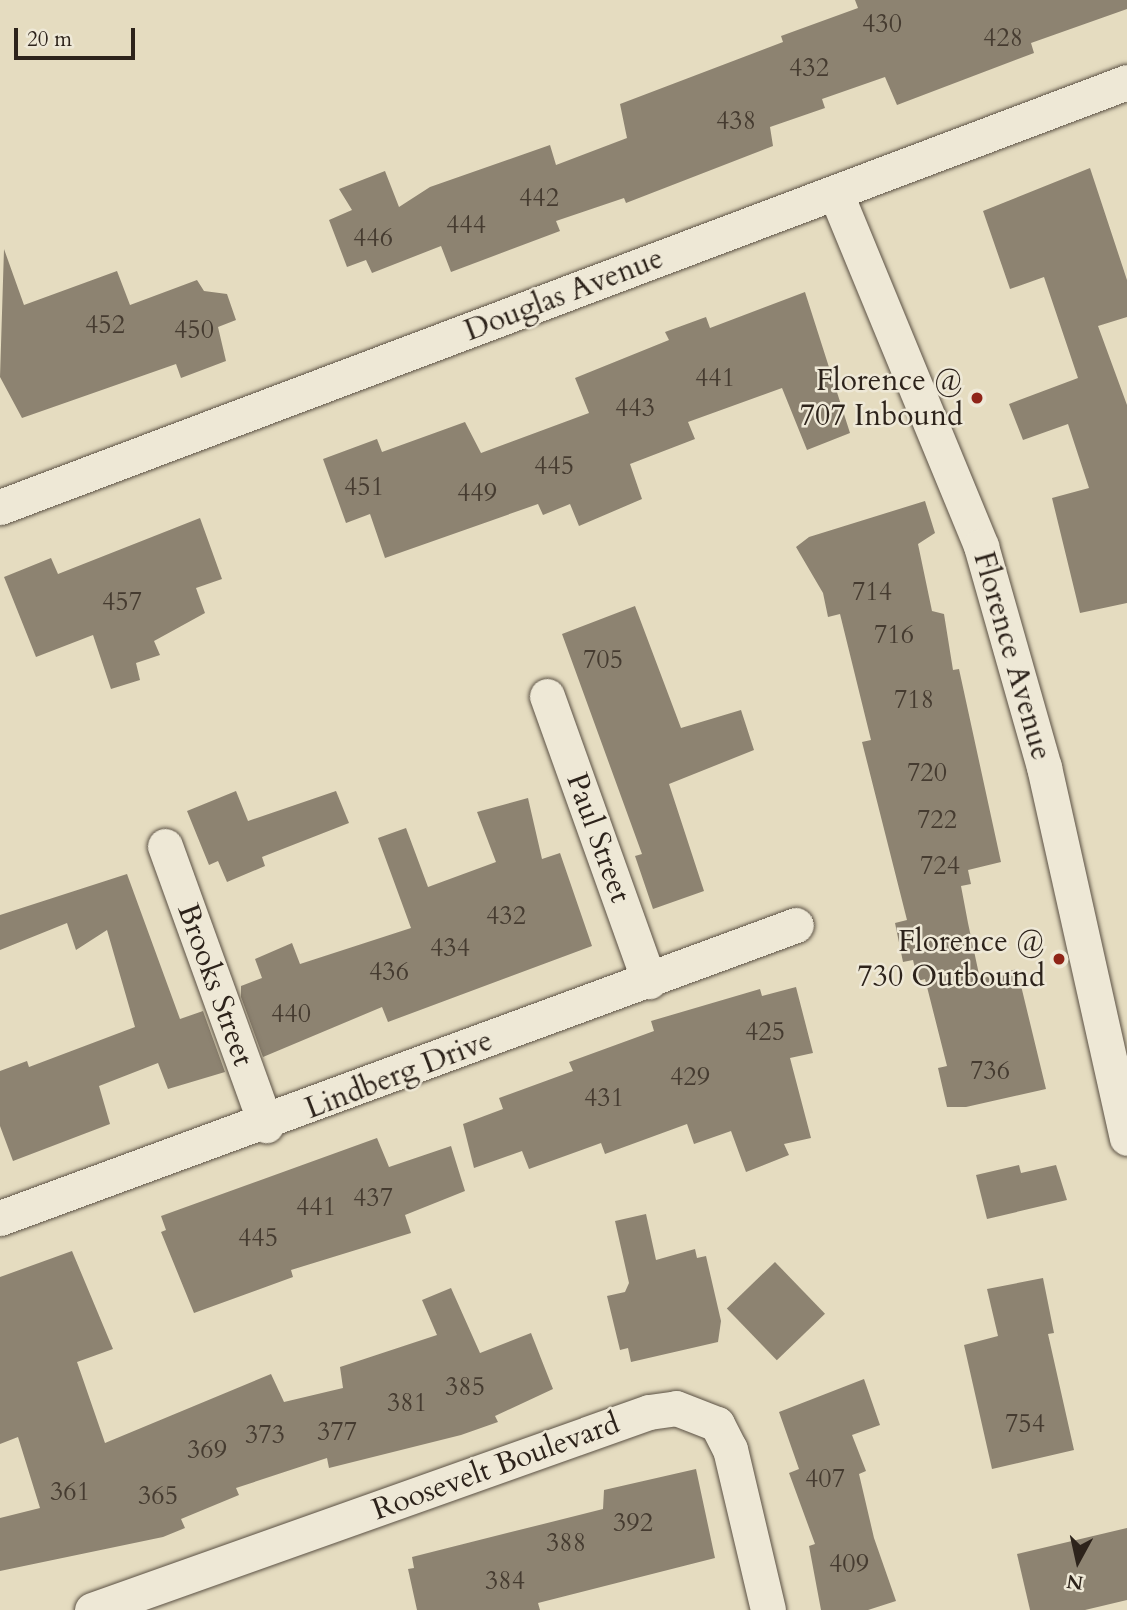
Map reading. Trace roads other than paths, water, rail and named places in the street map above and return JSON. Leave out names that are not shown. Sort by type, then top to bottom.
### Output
[{"type":"street","name":"Douglas Avenue","points":[[0,507],[836,194],[1127,82]]},
{"type":"street","name":"Florence Avenue","points":[[836,194],[981,546],[1044,767],[1127,1138]]},
{"type":"street","name":"Paul Street","points":[[547,696],[649,981]]},
{"type":"street","name":"Brooks Street","points":[[165,846],[266,1125]]},
{"type":"street","name":"Lindberg Drive","points":[[0,1218],[266,1125],[796,925]]},
{"type":"street","name":"Roosevelt Boulevard","points":[[92,1610],[649,1412],[676,1408],[717,1424],[730,1449],[768,1610]]},
{"type":"place","name":"Florence @ 707 Inbound","points":[[977,398]]},
{"type":"place","name":"Florence @ 730 Outbound","points":[[1059,959]]}]
